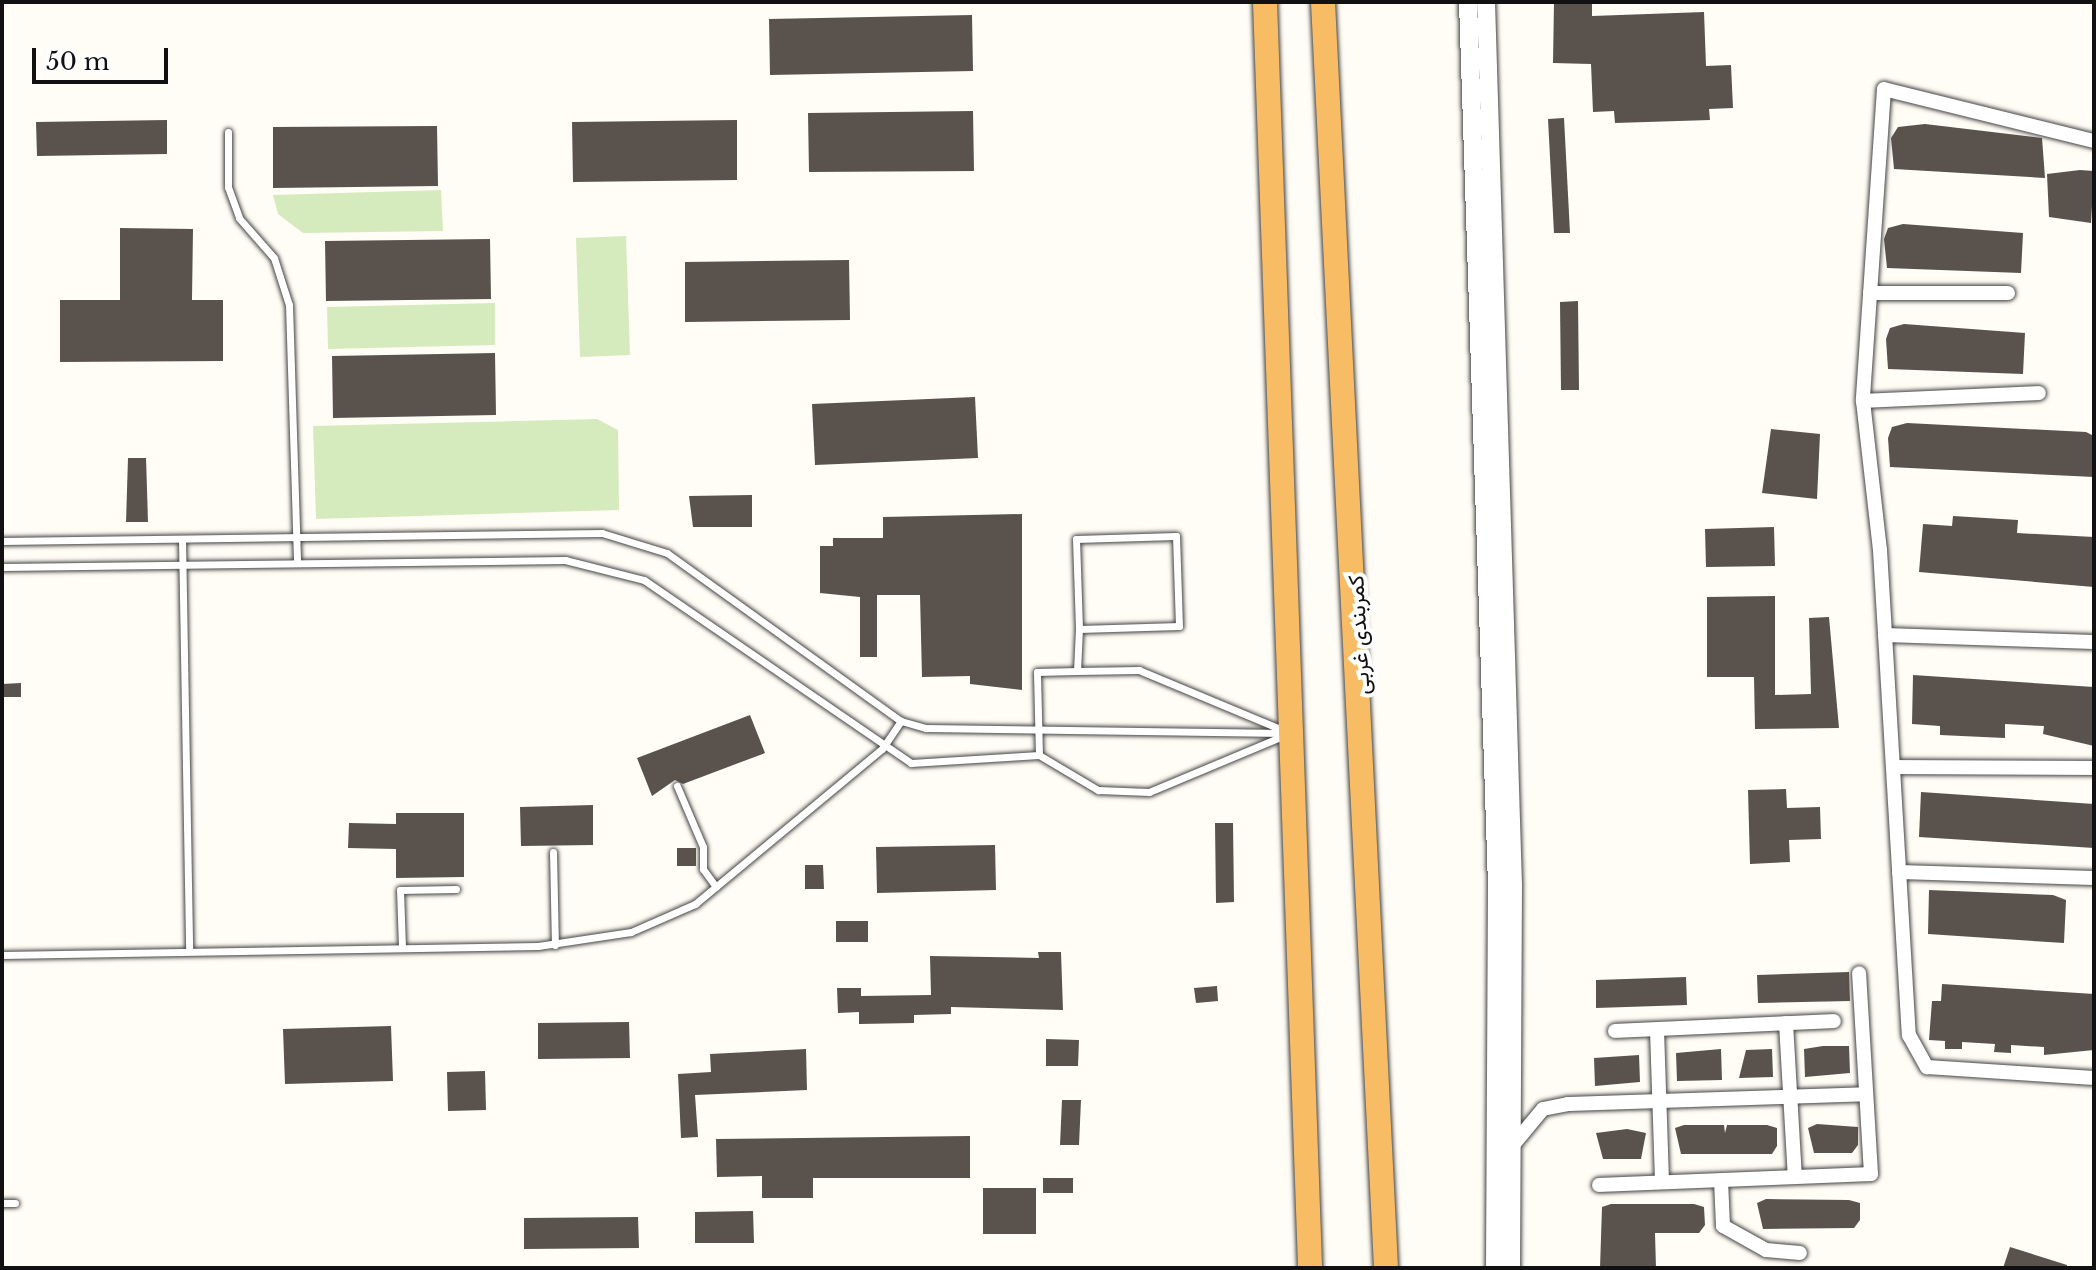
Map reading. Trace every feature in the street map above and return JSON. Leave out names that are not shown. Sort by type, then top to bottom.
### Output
[{"type":"highway","points":[[1265,2],[1310,1268]]},
{"type":"highway","name":"کمربندی غربی","points":[[1323,2],[1386,1268]]},
{"type":"street","points":[[1468,2],[1497,885],[1495,1268]]},
{"type":"street","points":[[1486,2],[1513,885],[1511,1268]]},
{"type":"street","points":[[2094,141],[1884,89],[1863,401],[1885,635],[1909,1035],[1927,1067],[2094,1078]]},
{"type":"street","points":[[1870,293],[2008,293]]},
{"type":"street","points":[[1863,401],[2039,393]]},
{"type":"street","points":[[1885,635],[2094,642]]},
{"type":"street","points":[[1893,767],[2094,768]]},
{"type":"street","points":[[1899,872],[2094,878]]},
{"type":"street","points":[[1599,1185],[1871,1174],[1859,973]]},
{"type":"street","points":[[1615,1031],[1834,1021]]},
{"type":"street","points":[[1786,1023],[1795,1177]]},
{"type":"street","points":[[1657,1030],[1662,1182]]},
{"type":"street","points":[[1513,1145],[1543,1109],[1866,1094]]},
{"type":"street","points":[[1721,1180],[1723,1226],[1766,1250],[1800,1253]]},
{"type":"lane","points":[[228,132],[228,187],[239,218],[274,258],[289,305],[297,561]]},
{"type":"lane","points":[[2,541],[602,533],[640,541],[667,553],[901,721],[1038,731],[1291,733]]},
{"type":"lane","points":[[1077,671],[1076,539],[1176,536],[1179,626],[1079,629]]},
{"type":"lane","points":[[182,539],[189,951]]},
{"type":"lane","points":[[2,567],[519,557],[644,580],[882,749],[911,763],[1039,755],[1098,790],[1149,792],[1291,733]]},
{"type":"lane","points":[[1039,755],[1037,672],[1139,670],[1291,733]]},
{"type":"lane","points":[[2,955],[555,945],[671,920],[716,887],[882,749],[901,721]]},
{"type":"lane","points":[[677,786],[703,847],[703,869],[716,887]]},
{"type":"lane","points":[[553,852],[555,945]]},
{"type":"lane","points":[[402,947],[400,890],[456,889]]},
{"type":"lane","points":[[2,1203],[15,1203]]},
{"type":"green space","points":[[441,190],[443,231],[303,233],[278,214],[273,195]]},
{"type":"green space","points":[[626,236],[630,355],[580,357],[576,238]]},
{"type":"green space","points":[[495,303],[495,345],[328,349],[327,307]]},
{"type":"green space","points":[[597,419],[618,430],[619,510],[316,519],[313,426]]},
{"type":"building","points":[[1554,2],[1592,2],[1592,16],[1704,12],[1706,66],[1731,65],[1733,108],[1709,109],[1710,120],[1615,123],[1614,111],[1593,112],[1591,64],[1553,63]]},
{"type":"building","points":[[972,15],[973,71],[770,75],[769,19]]},
{"type":"building","points":[[973,111],[974,171],[809,172],[808,113]]},
{"type":"building","points":[[1564,118],[1570,233],[1554,233],[1548,119]]},
{"type":"building","points":[[167,120],[167,154],[37,156],[36,122]]},
{"type":"building","points":[[737,120],[737,180],[573,182],[572,122]]},
{"type":"building","points":[[1925,124],[2042,138],[2045,178],[1894,169],[1891,138],[1898,127]]},
{"type":"building","points":[[437,126],[438,186],[273,188],[273,127]]},
{"type":"building","points":[[2094,171],[2091,223],[2049,217],[2047,174]]},
{"type":"building","points":[[1903,224],[2023,233],[2021,273],[1887,268],[1884,239],[1888,228]]},
{"type":"building","points":[[120,228],[193,229],[192,300],[223,300],[223,361],[60,362],[60,300],[120,300]]},
{"type":"building","points":[[490,239],[491,299],[326,301],[325,241]]},
{"type":"building","points":[[849,260],[850,320],[685,322],[685,262]]},
{"type":"building","points":[[1578,301],[1579,390],[1561,390],[1560,302]]},
{"type":"building","points":[[1904,324],[2025,333],[2023,374],[1888,369],[1886,339],[1890,328]]},
{"type":"building","points":[[495,353],[496,415],[333,418],[332,356]]},
{"type":"building","points":[[975,397],[978,458],[815,465],[812,404]]},
{"type":"building","points":[[1907,423],[2086,432],[2094,436],[2094,477],[1890,467],[1888,438],[1892,427]]},
{"type":"building","points":[[1771,429],[1820,434],[1817,499],[1762,493]]},
{"type":"building","points":[[128,458],[146,458],[148,522],[126,522]]},
{"type":"building","points":[[752,495],[752,527],[693,527],[689,496]]},
{"type":"building","points":[[1022,514],[1022,690],[970,684],[970,676],[922,677],[920,595],[877,595],[877,657],[860,657],[860,597],[820,593],[820,546],[833,546],[833,538],[883,538],[883,517]]},
{"type":"building","points":[[1953,516],[2018,520],[2017,533],[2094,537],[2094,587],[1919,572],[1923,524],[1952,526]]},
{"type":"building","points":[[1774,527],[1775,566],[1706,567],[1705,529]]},
{"type":"building","points":[[1775,596],[1775,695],[1811,694],[1809,618],[1829,617],[1839,728],[1755,729],[1754,677],[1707,677],[1707,597]]},
{"type":"building","points":[[1913,675],[2094,687],[2094,746],[2043,734],[2044,726],[2005,724],[2005,738],[1940,735],[1940,726],[1912,724]]},
{"type":"building","points":[[21,683],[21,697],[2,697],[2,684]]},
{"type":"building","points":[[750,715],[765,753],[683,784],[675,780],[652,796],[637,758]]},
{"type":"building","points":[[1786,789],[1787,808],[1820,807],[1821,839],[1789,840],[1790,862],[1750,864],[1748,790]]},
{"type":"building","points":[[1921,792],[2094,804],[2094,848],[1919,837]]},
{"type":"building","points":[[593,805],[593,845],[521,846],[520,807]]},
{"type":"building","points":[[396,813],[464,813],[464,877],[396,878],[396,849],[348,848],[349,823],[396,824]]},
{"type":"building","points":[[1215,823],[1233,823],[1234,902],[1216,903]]},
{"type":"building","points":[[995,845],[996,890],[877,893],[876,847]]},
{"type":"building","points":[[677,848],[696,848],[696,866],[677,866]]},
{"type":"building","points":[[805,865],[823,865],[824,889],[805,889]]},
{"type":"building","points":[[1929,890],[2053,895],[2066,900],[2064,943],[1928,934]]},
{"type":"building","points":[[836,921],[868,921],[868,942],[836,942]]},
{"type":"building","points":[[1038,952],[1061,952],[1063,1010],[951,1007],[951,1014],[914,1015],[914,1023],[859,1024],[859,1012],[838,1013],[837,988],[861,988],[861,996],[931,995],[930,956],[1039,958]]},
{"type":"building","points":[[1849,972],[1850,1001],[1758,1003],[1757,975]]},
{"type":"building","points":[[1686,977],[1687,1005],[1596,1008],[1596,980]]},
{"type":"building","points":[[1942,984],[2094,994],[2094,1050],[2044,1055],[2044,1047],[2011,1045],[2011,1053],[1994,1052],[1995,1044],[1962,1042],[1962,1049],[1945,1049],[1945,1041],[1929,1040],[1932,1001],[1941,1001]]},
{"type":"building","points":[[1217,986],[1218,1001],[1196,1003],[1194,988]]},
{"type":"building","points":[[629,1022],[630,1058],[538,1059],[538,1023]]},
{"type":"building","points":[[391,1026],[393,1081],[285,1084],[283,1029]]},
{"type":"building","points":[[1046,1039],[1079,1040],[1078,1066],[1046,1066]]},
{"type":"building","points":[[1849,1046],[1850,1073],[1805,1077],[1804,1049]]},
{"type":"building","points":[[806,1049],[807,1090],[695,1095],[698,1137],[681,1138],[678,1074],[711,1072],[710,1054]]},
{"type":"building","points":[[1721,1049],[1722,1080],[1677,1081],[1676,1053]]},
{"type":"building","points":[[1772,1049],[1773,1077],[1739,1078],[1746,1050]]},
{"type":"building","points":[[1639,1055],[1640,1082],[1595,1086],[1594,1058]]},
{"type":"building","points":[[485,1071],[486,1110],[448,1111],[447,1072]]},
{"type":"building","points":[[1062,1100],[1081,1100],[1079,1145],[1060,1145]]},
{"type":"building","points":[[1817,1124],[1858,1127],[1858,1145],[1852,1153],[1814,1153],[1808,1128]]},
{"type":"building","points":[[1684,1125],[1724,1125],[1725,1133],[1727,1125],[1767,1125],[1777,1128],[1777,1146],[1772,1154],[1681,1154],[1675,1128]]},
{"type":"building","points":[[1627,1129],[1646,1133],[1641,1159],[1603,1159],[1596,1133]]},
{"type":"building","points":[[970,1136],[970,1178],[813,1178],[813,1198],[762,1198],[762,1176],[717,1177],[716,1139]]},
{"type":"building","points":[[1043,1178],[1073,1178],[1073,1193],[1043,1193]]},
{"type":"building","points":[[983,1188],[1036,1188],[1036,1234],[983,1234]]},
{"type":"building","points":[[1766,1199],[1849,1200],[1860,1203],[1860,1220],[1854,1228],[1763,1229],[1757,1203]]},
{"type":"building","points":[[1611,1204],[1694,1204],[1704,1207],[1705,1225],[1699,1233],[1655,1233],[1656,1268],[1600,1268],[1602,1207]]},
{"type":"building","points":[[753,1211],[754,1243],[695,1243],[695,1212]]},
{"type":"building","points":[[638,1217],[639,1248],[524,1249],[524,1218]]},
{"type":"building","points":[[2010,1247],[2067,1265],[2067,1268],[2003,1268]]}]
